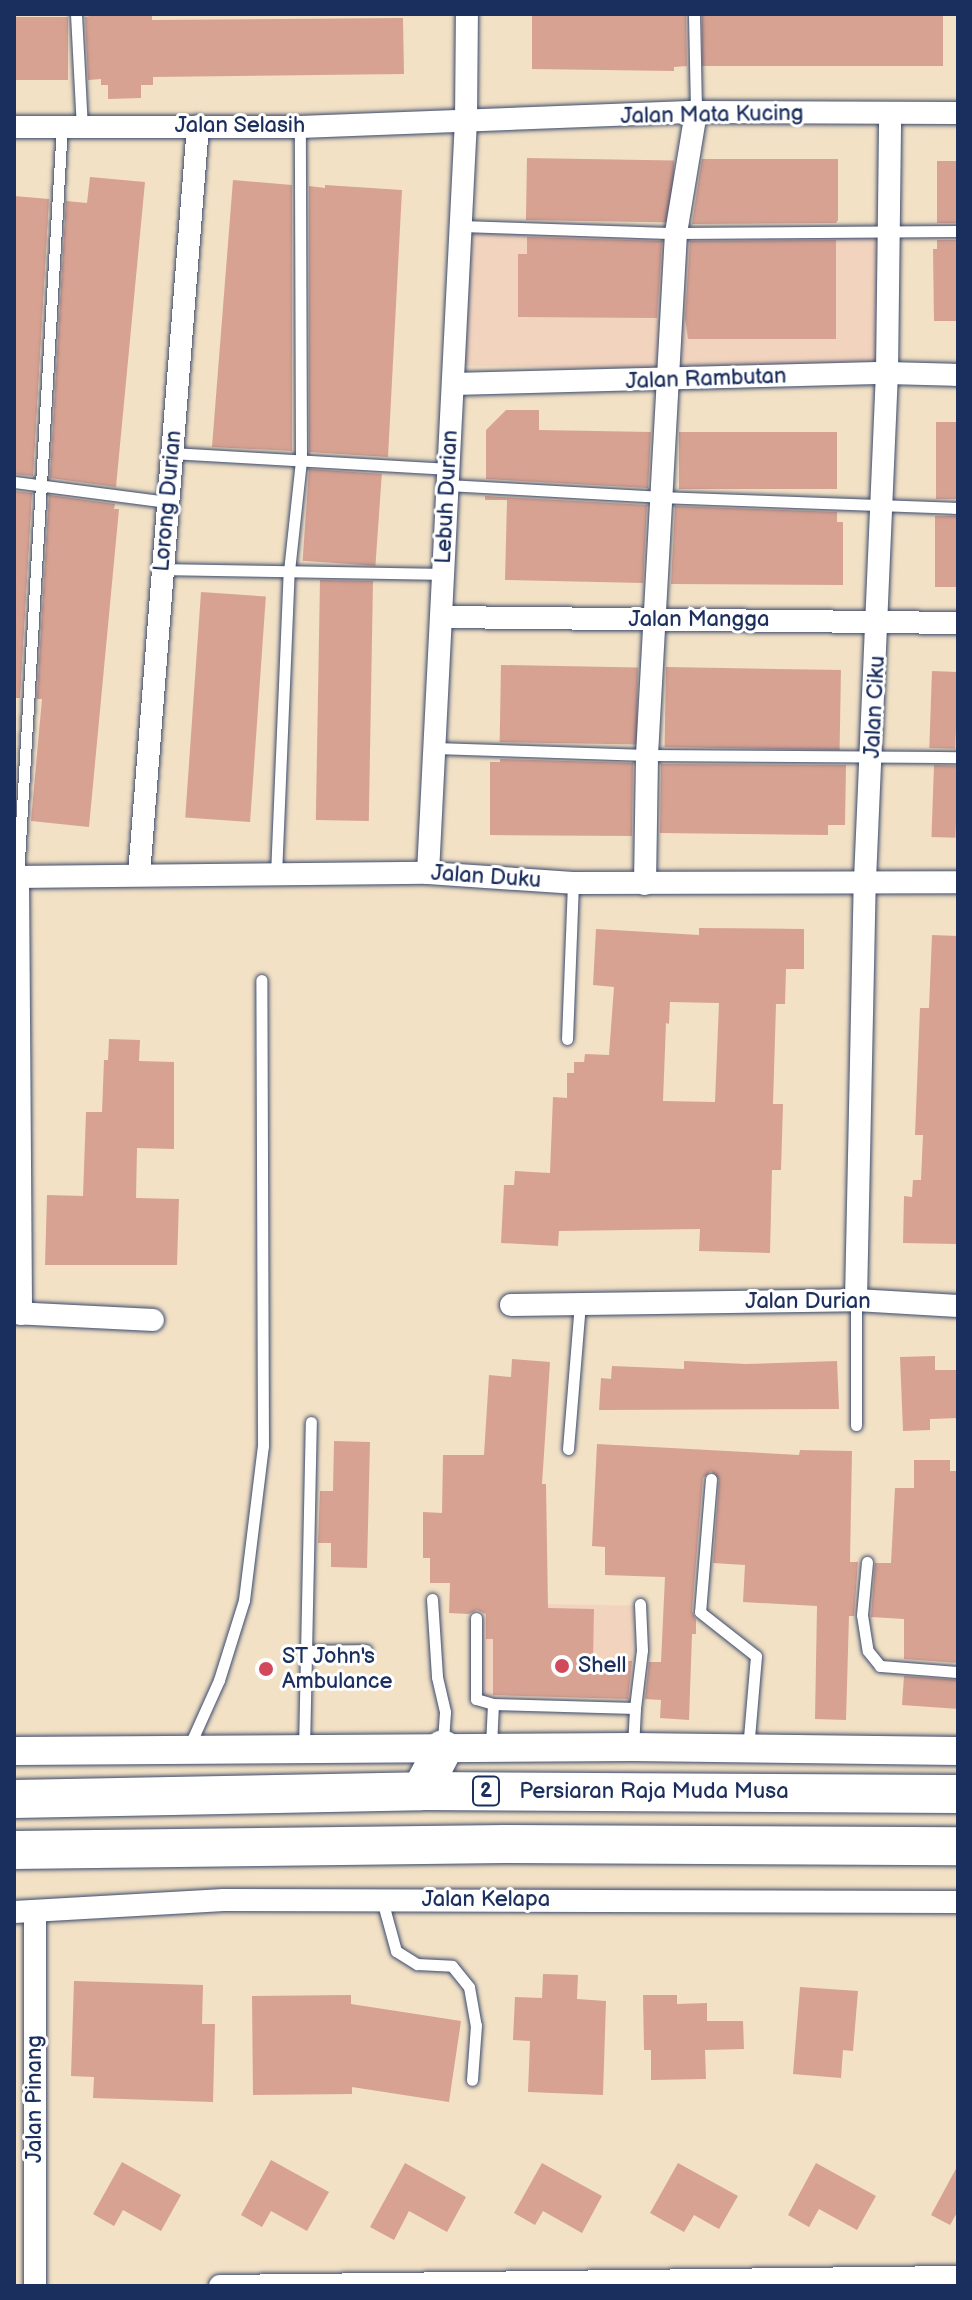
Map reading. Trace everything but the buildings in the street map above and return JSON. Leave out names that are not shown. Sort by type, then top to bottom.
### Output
[{"type":"highway","points":[[421,1791],[443,1749]]},
{"type":"highway","name":"Persiaran Raja Muda Musa","points":[[14,1799],[421,1791],[958,1794]]},
{"type":"highway","points":[[14,1850],[506,1844],[958,1846]]},
{"type":"street","name":"Lebuh Durian","points":[[428,873],[466,121],[467,14]]},
{"type":"street","name":"Jalan Mata Kucing","points":[[466,121],[696,112],[958,113]]},
{"type":"street","points":[[645,884],[647,755],[659,497],[669,380],[676,233],[696,112]]},
{"type":"street","name":"Jalan Ciku","points":[[856,1300],[865,880],[879,620],[887,373],[890,114]]},
{"type":"street","name":"Jalan Selasih","points":[[14,127],[300,127],[466,121]]},
{"type":"street","name":"Lorong Durian","points":[[139,875],[198,126]]},
{"type":"street","name":"Jalan Rambutan","points":[[453,384],[887,373],[958,375]]},
{"type":"street","name":"Jalan Mangga","points":[[441,617],[958,623]]},
{"type":"street","name":"Jalan Duku","points":[[16,877],[428,873],[573,883],[958,882]]},
{"type":"street","points":[[16,877],[18,1314],[153,1320]]},
{"type":"street","name":"Jalan Durian","points":[[511,1305],[856,1300],[958,1306]]},
{"type":"street","points":[[14,1751],[491,1747],[958,1751]]},
{"type":"street","name":"Jalan Kelapa","points":[[24,1912],[224,1900],[958,1902]]},
{"type":"street","name":"Jalan Pinang","points":[[24,1912],[35,2286]]},
{"type":"street","points":[[220,2286],[958,2277]]},
{"type":"lane","points":[[16,877],[41,486],[72,126],[76,14]]},
{"type":"lane","points":[[694,14],[696,112]]},
{"type":"lane","points":[[276,875],[289,571],[301,461],[300,127]]},
{"type":"lane","points":[[461,226],[676,233],[958,231]]},
{"type":"lane","points":[[172,453],[301,461],[659,497],[958,508]]},
{"type":"lane","points":[[14,482],[168,502]]},
{"type":"lane","points":[[163,569],[442,574]]},
{"type":"lane","points":[[435,748],[647,755],[958,757]]},
{"type":"lane","points":[[567,1039],[573,883]]},
{"type":"lane","points":[[188,1750],[219,1680],[244,1600],[263,1446],[261,980]]},
{"type":"lane","points":[[856,1300],[856,1425]]},
{"type":"lane","points":[[568,1449],[580,1304]]},
{"type":"lane","points":[[304,1749],[311,1422]]},
{"type":"lane","points":[[711,1479],[700,1612],[756,1656],[748,1749]]},
{"type":"lane","points":[[867,1562],[862,1615],[868,1651],[880,1666],[958,1672]]},
{"type":"lane","points":[[432,1599],[437,1677],[445,1712],[443,1749]]},
{"type":"lane","points":[[633,1747],[642,1650],[640,1604]]},
{"type":"lane","points":[[476,1618],[473,1687],[476,1699],[493,1704],[635,1708]]},
{"type":"lane","points":[[305,1651],[366,1650]]},
{"type":"lane","points":[[491,1747],[493,1704]]},
{"type":"lane","points":[[382,1900],[396,1951],[417,1964],[452,1966],[469,1987],[476,2025],[472,2080]]},
{"type":"shaded area","points":[[460,225],[890,233],[888,373],[458,365]]},
{"type":"shaded area","points":[[483,1603],[633,1606],[631,1699],[481,1696]]},
{"type":"place","name":"Shell","points":[[562,1666]]},
{"type":"place","name":"ST John's Ambulance","points":[[266,1669]]}]
